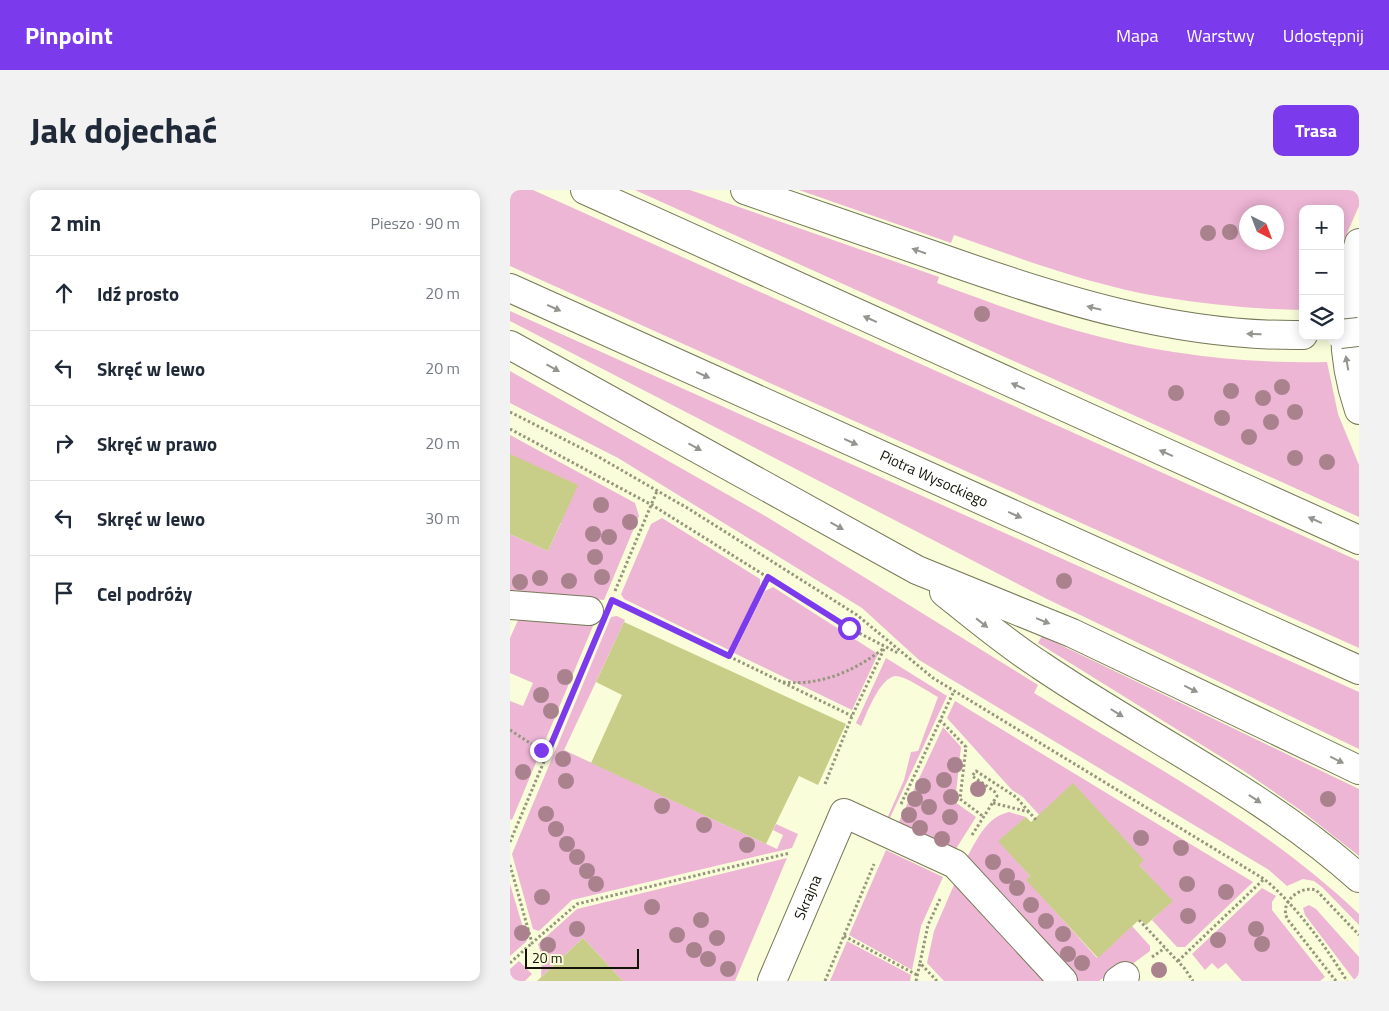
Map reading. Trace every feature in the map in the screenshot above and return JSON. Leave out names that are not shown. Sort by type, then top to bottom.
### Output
[{"type":"main road","points":[[584,190],[1359,540]]},
{"type":"main road","points":[[745,190],[965,267],[1084,305],[1182,327],[1240,334],[1299,335]]},
{"type":"main road","points":[[1359,244],[1345,299],[1344,328],[1345,356],[1359,410]]},
{"type":"main road","name":"Piotra Wysockiego","points":[[510,288],[1359,670]]},
{"type":"main road","points":[[1344,334],[1359,332]]},
{"type":"main road","points":[[510,345],[917,570],[1072,632],[1359,770]]},
{"type":"main road","points":[[917,570],[1009,644],[1041,666],[1240,789],[1325,849],[1359,878]]},
{"type":"main road","points":[[510,605],[589,611]]},
{"type":"main road","name":"Skrajna","points":[[772,981],[844,813],[955,863]]},
{"type":"main road","points":[[955,863],[1063,981]]},
{"type":"path","points":[[510,412],[597,456],[658,490],[857,615],[905,657],[947,686],[1264,879],[1287,902],[1334,960],[1347,981]]},
{"type":"path","points":[[510,428],[652,505],[854,631],[905,657]]},
{"type":"path","points":[[658,490],[612,600],[852,716]]},
{"type":"path","points":[[729,656],[768,577]]},
{"type":"path","points":[[510,842],[595,640]]},
{"type":"path","points":[[780,682],[809,683],[826,680],[862,664],[884,648]]},
{"type":"path","points":[[940,720],[966,747],[960,799],[984,817]]},
{"type":"path","points":[[510,730],[547,754]]},
{"type":"path","points":[[916,981],[928,926],[955,863],[997,795],[972,776],[976,771],[1016,797],[1037,821]]},
{"type":"path","points":[[993,803],[1029,812]]},
{"type":"path","points":[[510,963],[576,904],[798,852]]},
{"type":"path","points":[[510,865],[532,943]]},
{"type":"path","points":[[1178,961],[1264,879]]},
{"type":"path","points":[[1336,981],[1286,916],[1284,909],[1287,902],[1304,890],[1316,890],[1359,935]]},
{"type":"path","points":[[1139,920],[1178,961],[1193,981]]},
{"type":"path","points":[[844,936],[918,975]]},
{"type":"path","points":[[920,963],[937,981]]},
{"type":"shaded area","points":[[510,190],[533,190],[1359,561],[1359,648],[510,266]]},
{"type":"shaded area","points":[[635,190],[690,190],[939,277],[937,283],[1007,308],[1060,326],[1108,339],[1201,356],[1264,361],[1327,362],[1338,414],[1359,465],[1359,517]]},
{"type":"shaded area","points":[[799,190],[1359,190],[1359,206],[1344,240],[1344,205],[1299,205],[1299,310],[1232,306],[1135,292],[1031,262],[954,235],[951,243]]},
{"type":"shaded area","points":[[510,311],[1359,692],[1359,749],[1045,598],[510,321]]},
{"type":"shaded area","points":[[510,371],[767,517],[1038,685],[1034,693],[1202,795],[1284,851],[1323,881],[1359,914],[1359,925],[1314,881],[1303,879],[1287,886],[1269,870],[919,660],[862,608],[618,458],[510,403]]},
{"type":"shaded area","points":[[510,435],[635,503],[639,516],[604,600],[510,592],[510,534],[548,551],[561,523],[510,454]]},
{"type":"shaded area","points":[[662,518],[760,579],[760,588],[729,650],[624,599],[621,594],[651,524]]},
{"type":"shaded area","points":[[773,587],[878,654],[852,710],[734,653],[765,591]]},
{"type":"shaded area","points":[[617,616],[625,620],[564,750],[777,849],[783,835],[773,830],[776,824],[798,834],[792,848],[572,900],[539,931],[533,929],[512,854],[611,617]]},
{"type":"shaded area","points":[[519,618],[588,623],[593,626],[512,820],[510,819],[510,701],[523,706],[533,683],[510,673],[510,638]]},
{"type":"shaded area","points":[[1042,636],[1359,789],[1359,856],[1303,812],[1247,773],[1038,643]]},
{"type":"shaded area","points":[[886,658],[947,696],[888,822],[886,821],[904,780],[911,752],[918,751],[938,697],[911,681],[896,676],[890,678],[879,689],[861,726],[856,723]]},
{"type":"shaded area","points":[[955,701],[1253,882],[1185,947],[1177,947],[1152,920],[1172,901],[1139,865],[1073,784],[1040,816],[1023,797],[1012,790],[947,718]]},
{"type":"shaded area","points":[[943,727],[961,747],[955,802],[976,817],[954,852],[897,826]]},
{"type":"shaded area","points":[[1009,812],[1026,817],[999,841],[1030,876],[1027,880],[1097,958],[1132,926],[1150,946],[1150,951],[1131,965],[1128,961],[1099,981],[1076,981],[966,859],[978,837],[988,824]]},
{"type":"shaded area","points":[[886,850],[943,877],[921,926],[912,970],[849,935]]},
{"type":"shaded area","points":[[787,858],[735,981],[623,981],[583,938],[541,977],[542,957],[538,944],[577,909]]},
{"type":"shaded area","points":[[957,878],[1050,981],[944,981],[927,963],[934,931]]},
{"type":"shaded area","points":[[510,884],[527,941],[510,956]]},
{"type":"shaded area","points":[[1262,888],[1276,896],[1272,902],[1272,910],[1325,977],[1320,981],[1242,981],[1226,963],[1218,969],[1212,963],[1205,970],[1192,954]]},
{"type":"shaded area","points":[[1309,905],[1316,909],[1359,957],[1359,981],[1355,981],[1305,915],[1303,908]]},
{"type":"shaded area","points":[[847,941],[911,975],[910,981],[830,981]]},
{"type":"shaded area","points":[[519,961],[532,974],[525,981],[510,981],[510,969]]},
{"type":"building","points":[[510,454],[578,485],[548,551],[510,534]]},
{"type":"building","points":[[624,622],[846,724],[818,785],[799,776],[766,844],[591,763],[622,695],[596,682]]},
{"type":"building","points":[[1073,783],[1144,860],[1139,865],[1173,901],[1146,925],[1140,919],[1098,958],[1026,880],[1030,876],[998,841],[1026,817],[1031,822]]},
{"type":"building","points":[[583,938],[623,981],[537,981]]},
{"type":"route","points":[[541,750],[547,754],[612,600],[729,656],[768,577],[849,628]]}]
